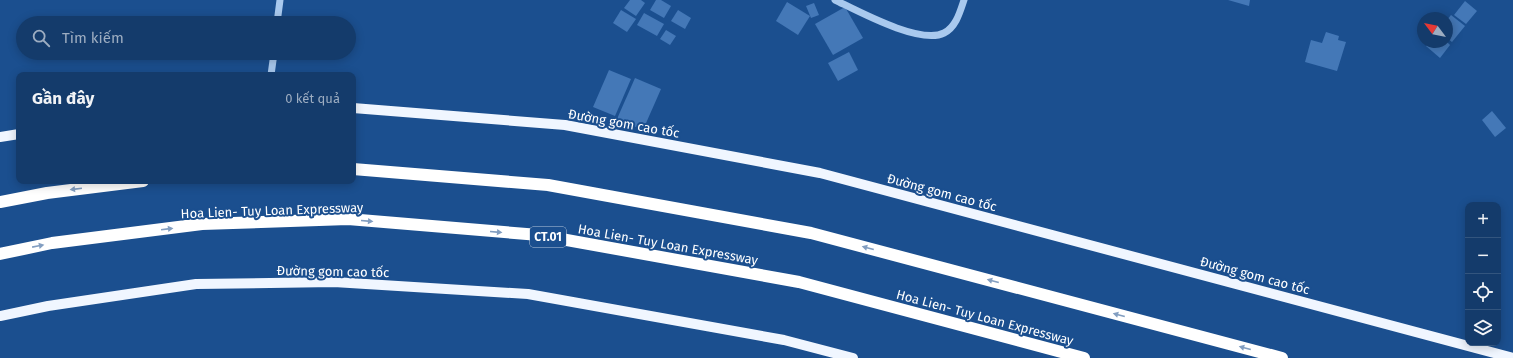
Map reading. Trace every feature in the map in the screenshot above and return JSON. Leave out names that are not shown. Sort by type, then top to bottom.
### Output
[{"type":"highway","points":[[356,169],[548,185],[811,233],[1282,358]]},
{"type":"highway","points":[[0,202],[47,193],[119,184]]},
{"type":"highway","name":"Hoa Lien- Tuy Loan Expressway","points":[[0,254],[52,243],[202,224],[348,219],[538,235],[798,282],[1084,358]]},
{"type":"main road","name":"Đường gom cao tốc","points":[[356,108],[565,125],[820,173],[1513,358]]},
{"type":"main road","points":[[0,137],[16,134]]},
{"type":"main road","name":"Đường gom cao tốc","points":[[0,316],[48,306],[196,284],[334,282],[528,294],[784,340],[853,358]]},
{"type":"street","points":[[278,16],[280,0]]},
{"type":"street","points":[[835,0],[893,27],[916,34],[932,36],[943,34],[951,27],[958,16],[964,0]]},
{"type":"street","points":[[271,72],[273,60]]},
{"type":"building","points":[[630,0],[641,0],[645,3],[636,16],[624,8]]},
{"type":"building","points":[[656,0],[661,0],[671,6],[664,18],[650,10]]},
{"type":"building","points":[[1228,0],[1250,0],[1249,6]]},
{"type":"building","points":[[1465,1],[1477,11],[1466,24],[1454,15]]},
{"type":"building","points":[[787,2],[810,16],[798,35],[776,21]]},
{"type":"building","points":[[814,3],[819,15],[811,18],[806,6]]},
{"type":"building","points":[[845,7],[863,38],[833,55],[815,24]]},
{"type":"building","points":[[621,10],[636,19],[627,32],[613,23]]},
{"type":"building","points":[[678,10],[691,18],[685,29],[671,21]]},
{"type":"building","points":[[644,13],[664,24],[657,36],[637,25]]},
{"type":"building","points":[[1453,17],[1465,26],[1453,41]]},
{"type":"building","points":[[666,30],[676,36],[670,45],[660,39]]},
{"type":"building","points":[[1326,32],[1339,36],[1338,40],[1346,42],[1337,71],[1305,62],[1311,40],[1322,43]]},
{"type":"building","points":[[1428,48],[1448,48],[1440,58]]},
{"type":"building","points":[[849,52],[858,70],[838,81],[828,63]]},
{"type":"building","points":[[609,70],[631,79],[615,116],[593,107]]},
{"type":"building","points":[[635,78],[661,89],[643,130],[617,119]]},
{"type":"building","points":[[1492,111],[1506,128],[1495,137],[1482,120]]}]
